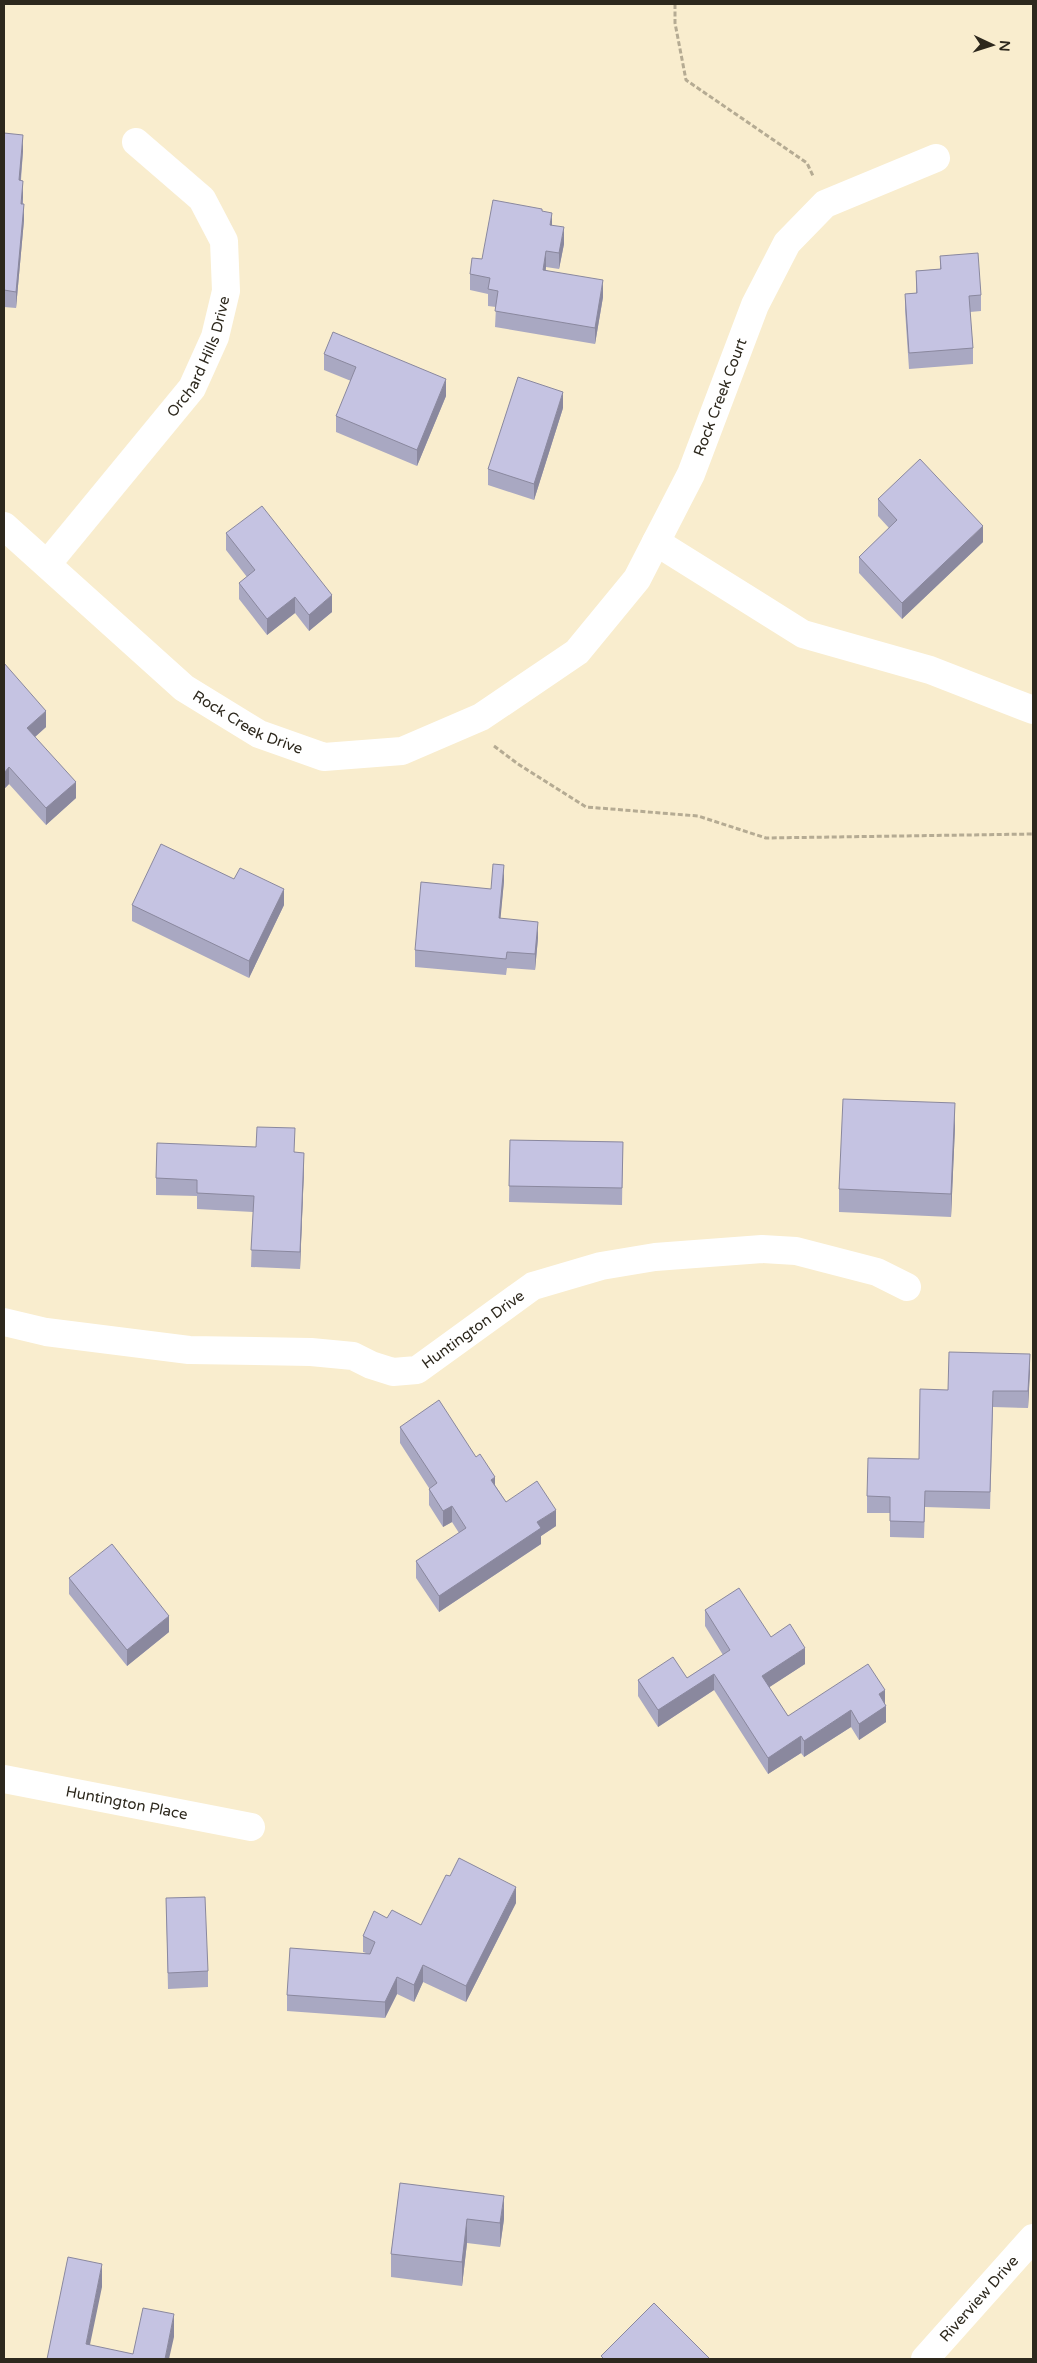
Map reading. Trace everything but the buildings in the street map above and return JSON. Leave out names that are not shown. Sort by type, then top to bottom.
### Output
[{"type":"street","name":"Orchard Hills Drive","points":[[48,563],[192,388],[215,337],[226,291],[224,241],[202,199],[136,142]]},
{"type":"street","name":"Rock Creek Court","points":[[536,680],[577,652],[637,578],[691,474],[755,305],[787,243],[824,204],[936,158]]},
{"type":"street","name":"Rock Creek Drive","points":[[4,526],[48,563],[184,688],[258,734],[324,757],[402,751],[481,718],[536,680]]},
{"type":"street","points":[[656,542],[803,634],[930,670],[1033,710]]},
{"type":"street","name":"Huntington Drive","points":[[4,1322],[46,1332],[189,1350],[311,1352],[353,1356],[371,1365],[393,1372],[417,1370],[533,1286],[601,1266],[646,1258],[762,1249],[796,1251],[877,1272],[907,1287]]},
{"type":"street","name":"Huntington Place","points":[[4,1779],[251,1828]]},
{"type":"street","name":"Riverview Drive","points":[[925,2359],[1033,2238]]},
{"type":"path","points":[[675,4],[675,23],[686,80],[807,163],[824,204]]},
{"type":"path","points":[[466,724],[518,764],[586,807],[698,816],[766,838],[1033,834]]}]
